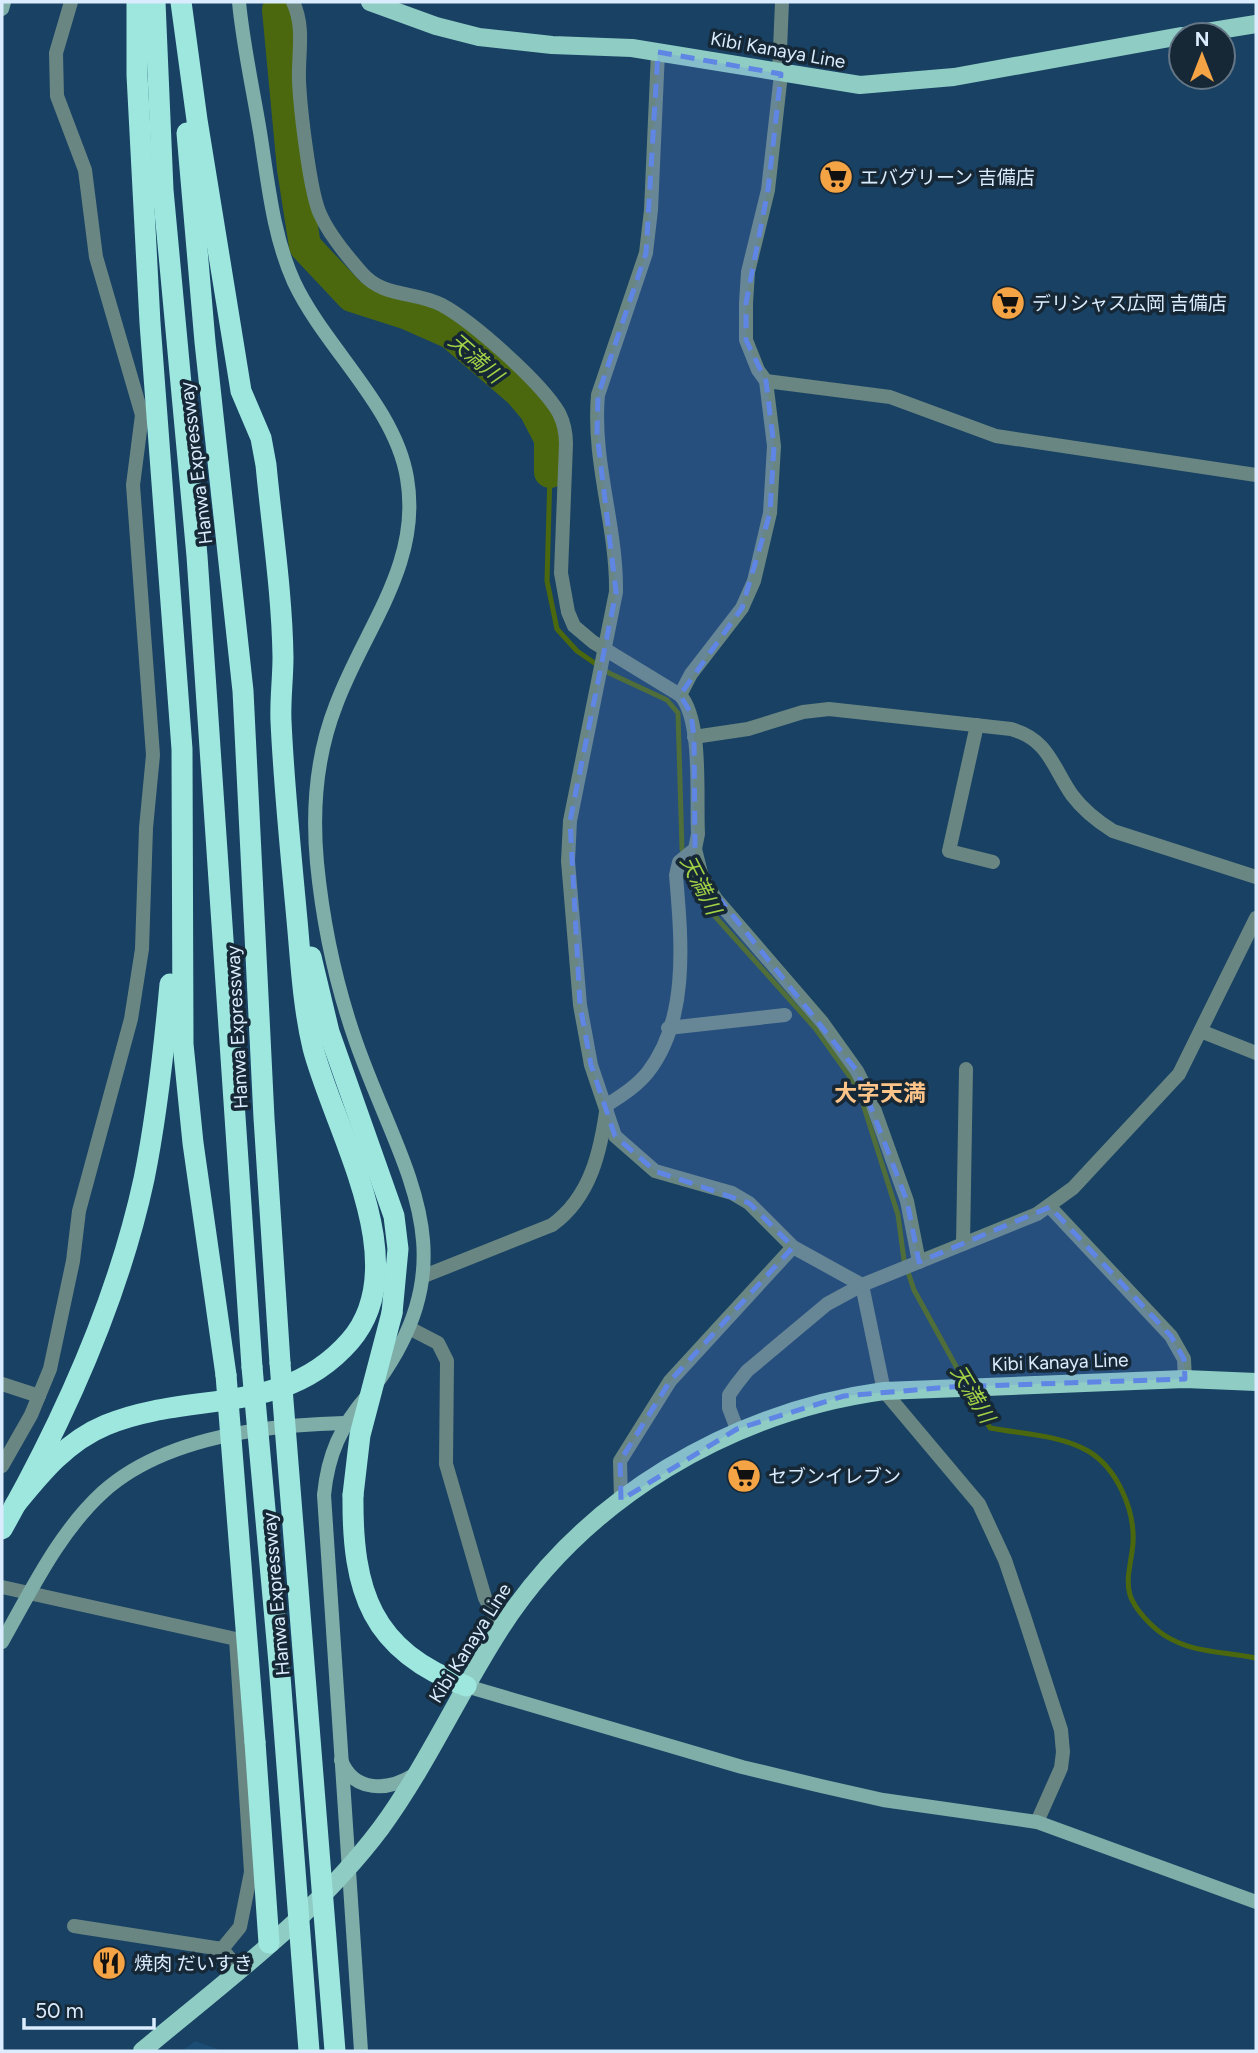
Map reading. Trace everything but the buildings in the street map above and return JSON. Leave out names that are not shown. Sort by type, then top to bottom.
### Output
[{"type":"highway","points":[[137,2],[137,75],[150,323],[182,749],[180,847],[183,1044],[193,1143],[226,1376],[256,1742],[269,1943]]},
{"type":"highway","name":"Hanwa Expressway","points":[[155,2],[163,190],[197,556],[252,1367],[279,1663],[309,2051]]},
{"type":"highway","points":[[15,1505],[55,1459],[106,1425],[138,1415],[286,1388],[314,1372],[352,1339],[371,1298],[375,1245],[355,1168],[324,1089],[305,1006],[281,719],[283,654],[266,465],[261,438],[242,391],[180,2]]},
{"type":"highway","name":"Hanwa Expressway","points":[[180,2],[205,342],[243,691],[266,1157],[335,2051]]},
{"type":"highway","points":[[2,1529],[66,1404],[118,1267],[143,1182],[165,1041],[180,847]]},
{"type":"highway","points":[[291,849],[308,942],[330,1032],[394,1216],[398,1249],[392,1312],[360,1435],[353,1495],[358,1565],[363,1591],[374,1616],[388,1637],[418,1665],[466,1686]]},
{"type":"main road","name":"Kibi Kanaya Line","points":[[370,2],[436,26],[479,37],[658,52],[841,84],[895,84],[954,77],[1167,39]]},
{"type":"main road","points":[[1237,26],[1256,23]]},
{"type":"main road","name":"Kibi Kanaya Line","points":[[142,2051],[269,1943],[348,1868],[381,1827],[501,1628],[527,1591],[555,1560],[621,1500],[693,1452],[737,1429],[804,1406],[884,1391],[1185,1379],[1256,1382]]},
{"type":"street","points":[[2,9],[4,2]]},
{"type":"street","points":[[2,1465],[19,1438],[39,1396],[59,1334],[79,1211],[131,1019],[142,949],[146,828],[153,755],[153,716],[133,485],[142,415],[96,257],[85,170],[57,96],[55,53],[71,2]]},
{"type":"street","points":[[239,2],[284,258],[316,323],[385,421],[397,444],[407,477],[409,523],[401,564],[383,609],[346,681],[329,724],[319,768],[314,813],[320,887],[334,969],[356,1041],[415,1195],[423,1232],[424,1276],[411,1329],[379,1381],[344,1423],[330,1458],[324,1495],[339,1756],[361,2051]]},
{"type":"street","points":[[293,2],[302,49],[299,79],[303,118],[321,217],[372,283],[391,293],[427,298],[455,313],[526,374],[558,411],[564,423],[566,444],[563,595],[574,626],[604,653],[680,695],[691,713],[698,834],[695,849],[702,877],[716,899],[822,1022],[857,1071],[870,1097],[907,1201],[917,1263]]},
{"type":"street","points":[[680,695],[691,674],[742,608],[754,581],[770,513],[774,446],[766,381],[751,356],[746,340],[747,284],[768,190],[780,73],[782,2]]},
{"type":"street","points":[[658,52],[651,210],[646,253],[598,395],[599,456],[616,568],[616,592],[570,821],[568,861],[580,1005],[591,1065],[607,1105],[615,1136],[639,1160],[671,1177],[732,1193],[760,1211],[793,1247],[862,1285],[884,1391],[979,1504],[1005,1560],[1061,1730],[1061,1768],[1037,1822]]},
{"type":"street","points":[[766,381],[890,397],[996,436],[1256,475]]},
{"type":"street","points":[[694,737],[748,729],[803,712],[829,709],[1011,729],[1038,741],[1073,795],[1094,819],[1113,831],[1256,877]]},
{"type":"street","points":[[977,724],[949,851],[993,862]]},
{"type":"street","points":[[424,1276],[552,1225],[564,1216],[583,1189],[601,1143],[607,1105],[628,1091],[648,1072],[668,1028],[682,976],[676,875],[679,862],[695,849]]},
{"type":"street","points":[[737,1429],[729,1408],[729,1395],[747,1371],[827,1304],[862,1285],[1050,1207],[1073,1188],[1179,1074],[1203,1032],[1256,918]]},
{"type":"street","points":[[668,1028],[785,1015]]},
{"type":"street","points":[[1203,1032],[1256,1053]]},
{"type":"street","points":[[963,1244],[966,1069]]},
{"type":"street","points":[[1050,1207],[1171,1336],[1184,1359],[1185,1379]]},
{"type":"street","points":[[621,1500],[620,1461],[670,1381],[793,1247]]},
{"type":"street","points":[[411,1329],[438,1343],[447,1361],[446,1464],[485,1598],[501,1628]]},
{"type":"street","points":[[2,1384],[39,1396]]},
{"type":"street","points":[[2,1642],[83,1513],[103,1492],[136,1469],[188,1448],[240,1432],[296,1424],[344,1423]]},
{"type":"street","points":[[2,1587],[236,1639],[251,1872],[240,1927],[222,1948]]},
{"type":"street","points":[[466,1686],[742,1767],[821,1786],[883,1800],[1037,1822],[1256,1902]]},
{"type":"street","points":[[339,1756],[351,1777],[369,1786],[401,1783],[414,1775]]},
{"type":"street","points":[[74,1926],[222,1948],[239,1969]]},
{"type":"highlighted area","points":[[658,52],[781,74],[768,190],[746,303],[746,340],[766,381],[774,446],[770,513],[742,608],[680,695],[691,713],[694,737],[695,849],[702,877],[857,1071],[907,1201],[919,1262],[1050,1207],[1171,1336],[1184,1359],[1185,1379],[949,1387],[844,1396],[737,1429],[621,1500],[620,1461],[670,1381],[793,1247],[749,1203],[655,1171],[615,1136],[591,1065],[580,1005],[570,821],[616,592],[597,433],[598,395],[646,253]]},
{"type":"shaded area","points":[[195,2041],[223,2051],[182,2051]]},
{"type":"waterway","name":"天満川","points":[[278,10],[293,169],[305,246],[352,296],[408,314],[451,333],[519,391],[535,410],[550,439],[550,472]]},
{"type":"waterway","name":"天満川","points":[[550,472],[547,581],[557,629],[577,651],[609,673],[667,700],[678,713],[682,849],[694,882],[712,913],[815,1028],[858,1088],[898,1215],[904,1260],[914,1290],[990,1428],[1065,1442],[1098,1458],[1116,1479],[1131,1517],[1133,1543],[1128,1576],[1129,1589],[1132,1601],[1140,1612],[1164,1635],[1186,1646],[1256,1658]]},
{"type":"place","name":"エバグリーン 吉備店","points":[[836,177]]},
{"type":"place","name":"デリシャス広岡 吉備店","points":[[1008,303]]},
{"type":"place","name":"セブンイレブン","points":[[744,1476]]},
{"type":"place","name":"焼肉 だいすき","points":[[109,1963]]},
{"type":"district","name":"大字天満","points":[[880,1093]]}]
